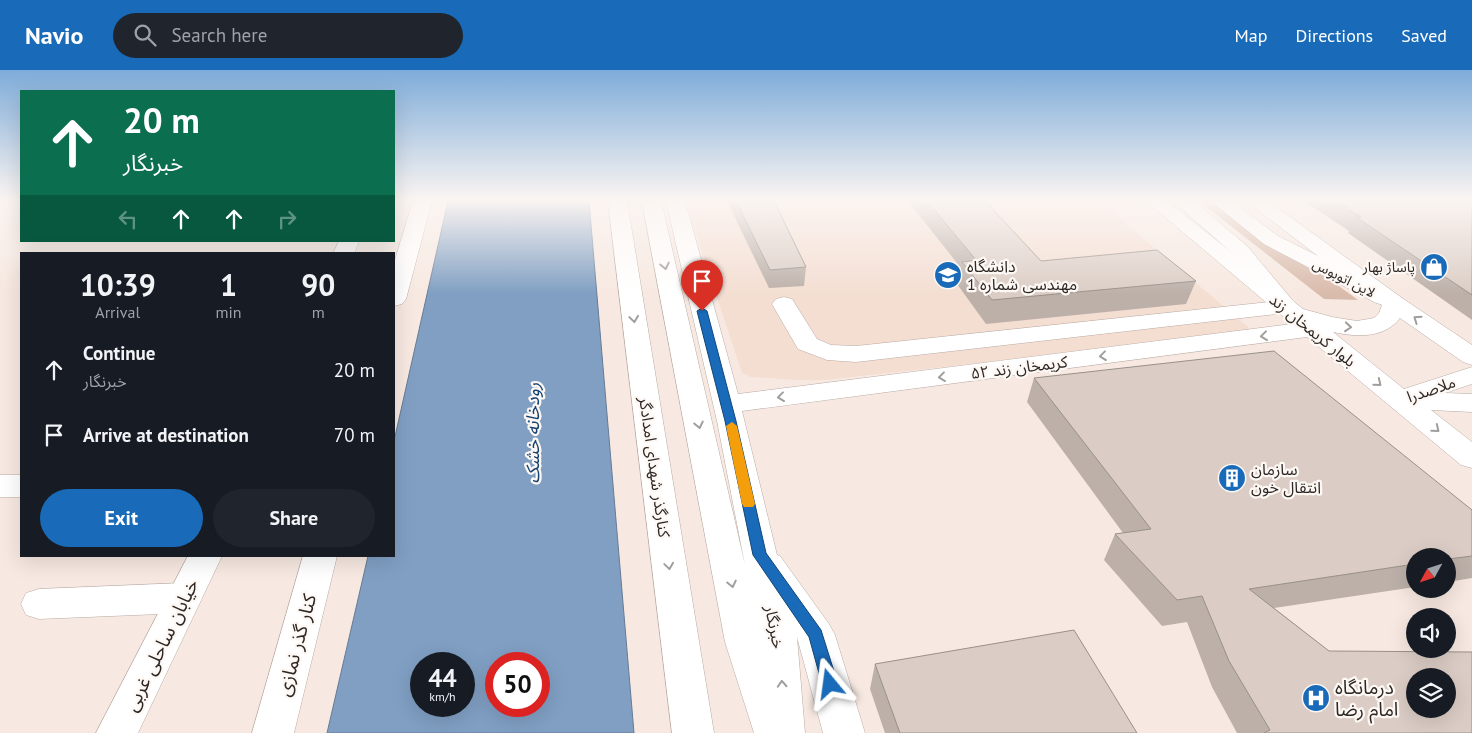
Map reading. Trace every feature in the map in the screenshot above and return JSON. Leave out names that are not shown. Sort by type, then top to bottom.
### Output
[{"type":"main road","points":[[395,296],[414,232]]},
{"type":"main road","name":"کنارگذر شهدای امدادگر","points":[[621,232],[693,733]]},
{"type":"main road","points":[[658,232],[744,642],[775,733]]},
{"type":"main road","name":"خبرنگار","points":[[683,232],[726,404],[780,647],[785,733]]},
{"type":"main road","name":"بلوار کریمخان زند","points":[[1193,232],[1472,458]]},
{"type":"main road","points":[[1219,232],[1240,250],[1286,307],[1310,318],[1335,326],[1369,328],[1386,322],[1394,312],[1394,304]]},
{"type":"main road","name":"لاین اتوبوس","points":[[1260,232],[1271,240],[1394,304]]},
{"type":"main road","points":[[1297,232],[1394,304],[1472,357]]},
{"type":"main road","points":[[784,304],[807,344],[827,352],[856,354],[1286,307]]},
{"type":"main road","name":"کریمخان زند ۵۲","points":[[726,404],[1313,329]]},
{"type":"main road","name":"ملاصدرا","points":[[1399,400],[1472,375]]},
{"type":"main road","name":"ملاصدرا","points":[[1399,400],[1472,402]]},
{"type":"main road","points":[[0,486],[20,486]]},
{"type":"main road","points":[[760,555],[816,635],[844,733]]},
{"type":"main road","name":"خیابان ساحلی غربی","points":[[117,733],[204,557]]},
{"type":"main road","name":"کنار گذر نمازی","points":[[273,733],[320,557]]},
{"type":"main road","points":[[39,604],[184,598]]},
{"type":"shaded area","name":"دانشگاه مهندسی شماره 1","points":[[695,232],[1136,232],[1254,332],[826,380],[751,377],[742,373]]},
{"type":"shaded area","points":[[1238,232],[1265,232],[1358,300],[1324,299]]},
{"type":"water","name":"رودخانه خشک","points":[[441,232],[592,232],[634,733],[327,733],[368,557],[395,557],[395,437]]},
{"type":"building","points":[[751,232],[789,232],[806,267],[770,270]]},
{"type":"building","points":[[953,232],[1014,232],[1041,261],[1157,250],[1196,281],[992,300],[962,262],[976,260]]},
{"type":"building","points":[[1378,232],[1472,232],[1472,295]]},
{"type":"building","name":"سازمان انتقال خون","points":[[1274,351],[1472,510],[1472,556],[1456,558],[1456,548],[1406,548],[1406,565],[1249,589],[1329,651],[1406,652],[1406,658],[1456,658],[1456,652],[1472,652],[1472,733],[1264,733],[1270,730],[1229,661],[1202,596],[1177,600],[1115,534],[1151,529],[1034,378]]},
{"type":"building","points":[[1074,630],[1137,733],[900,733],[875,664]]},
{"type":"slow traffic","points":[[732,426],[749,504]]},
{"type":"place","name":"پاساژ بهار","points":[[1434,267]]},
{"type":"place","name":"دانشگاه مهندسی شماره 1","points":[[948,275]]},
{"type":"place","name":"سازمان انتقال خون","points":[[1232,478]]},
{"type":"place","name":"درمانگاه امام رضا","points":[[1316,698]]},
{"type":"route","points":[[702,311],[731,421],[760,555],[816,635],[830,684]]}]
